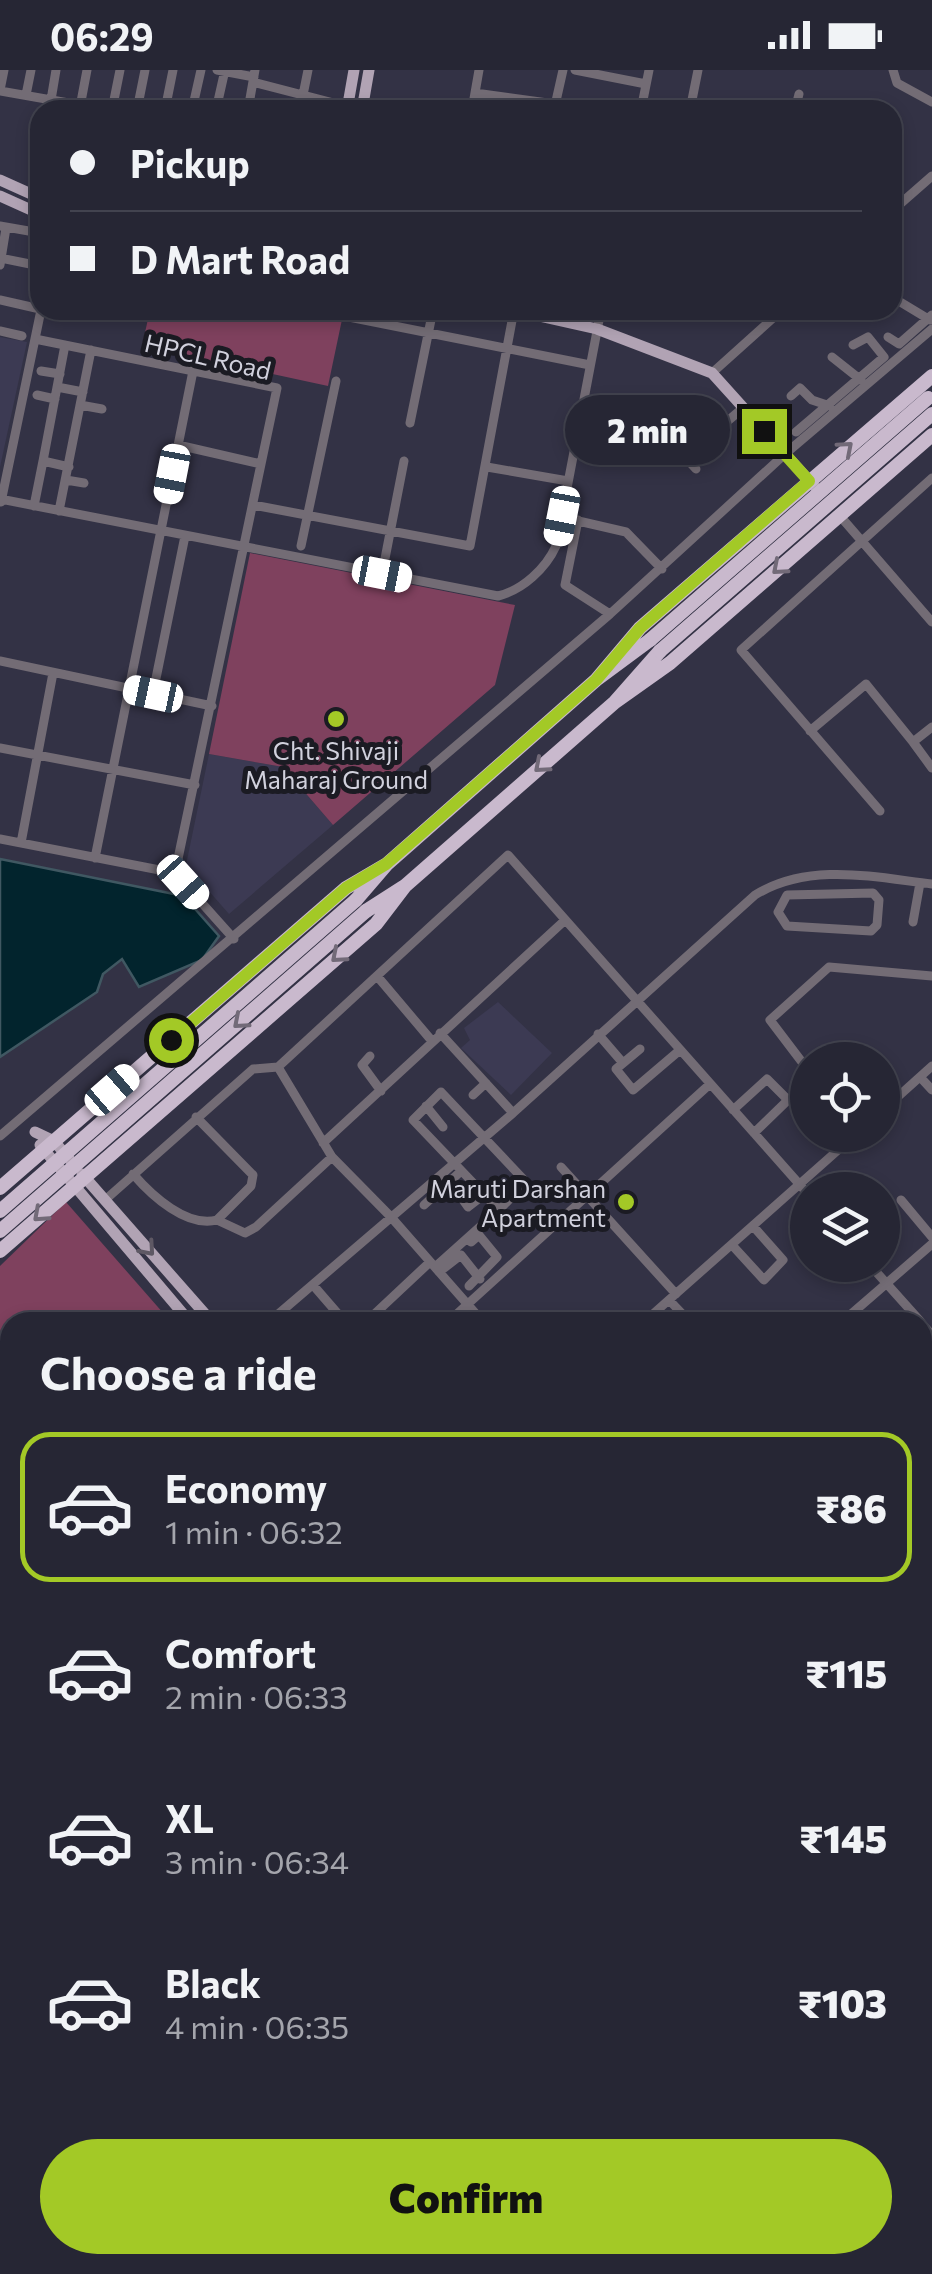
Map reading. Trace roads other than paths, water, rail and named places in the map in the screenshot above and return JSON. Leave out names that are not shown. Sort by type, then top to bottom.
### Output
[{"type":"highway","points":[[0,1188],[346,888],[386,864],[596,680],[640,628],[932,376]]},
{"type":"highway","points":[[615,702],[655,646],[930,396]]},
{"type":"highway","points":[[596,680],[655,646],[932,414]]},
{"type":"highway","points":[[0,1252],[376,924],[406,886],[615,702],[670,663],[932,435]]},
{"type":"highway","points":[[0,1231],[361,906],[386,864]]},
{"type":"highway","points":[[0,1211],[361,906],[406,886]]},
{"type":"main road","points":[[348,100],[354,70]]},
{"type":"main road","points":[[364,100],[370,70]]},
{"type":"main road","points":[[0,180],[30,194]]},
{"type":"main road","points":[[0,196],[30,210]]},
{"type":"main road","points":[[560,320],[597,328],[712,373],[840,516]]},
{"type":"main road","points":[[35,1132],[84,1176],[203,1312]]},
{"type":"main road","points":[[48,1146],[72,1187],[181,1312]]},
{"type":"street","points":[[4,70],[0,90],[51,100],[56,70]]},
{"type":"street","points":[[26,95],[30,70]]},
{"type":"street","points":[[81,100],[87,70]]},
{"type":"street","points":[[114,100],[120,70]]},
{"type":"street","points":[[139,100],[145,70]]},
{"type":"street","points":[[166,100],[173,70]]},
{"type":"street","points":[[195,100],[201,70]]},
{"type":"street","points":[[302,100],[308,70]]},
{"type":"street","points":[[474,100],[480,70]]},
{"type":"street","points":[[556,100],[563,70]]},
{"type":"street","points":[[574,70],[646,84]]},
{"type":"street","points":[[643,100],[649,70]]},
{"type":"street","points":[[692,100],[698,70]]},
{"type":"street","points":[[893,70],[897,84],[932,102]]},
{"type":"street","points":[[218,100],[222,71],[254,77],[320,100]]},
{"type":"street","points":[[475,93],[514,100]]},
{"type":"street","points":[[798,100],[799,94]]},
{"type":"street","points":[[902,202],[932,176]]},
{"type":"street","points":[[30,231],[3,227],[0,260],[30,264]]},
{"type":"street","points":[[0,300],[30,308]]},
{"type":"street","points":[[902,306],[923,312],[931,321]]},
{"type":"street","points":[[38,320],[0,501],[498,596],[509,594],[548,564],[562,516],[599,320]]},
{"type":"street","points":[[364,320],[590,365]]},
{"type":"street","points":[[410,423],[431,320]]},
{"type":"street","points":[[253,504],[470,546],[512,320]]},
{"type":"street","points":[[712,373],[771,320]]},
{"type":"street","points":[[888,337],[898,344],[931,321]]},
{"type":"street","points":[[792,417],[798,430],[866,386],[931,321]]},
{"type":"street","points":[[0,331],[22,336]]},
{"type":"street","points":[[0,1136],[662,569],[785,454],[858,376],[882,360],[883,354],[864,336],[853,345]]},
{"type":"street","name":"HPCL Road","points":[[35,339],[276,388],[175,873]]},
{"type":"street","points":[[34,506],[66,345]]},
{"type":"street","points":[[60,511],[91,350]]},
{"type":"street","points":[[832,357],[866,386]]},
{"type":"street","points":[[42,371],[60,374]]},
{"type":"street","points":[[96,858],[193,371]]},
{"type":"street","points":[[301,546],[336,381]]},
{"type":"street","points":[[57,387],[83,392]]},
{"type":"street","points":[[791,396],[800,388],[812,400],[831,408]]},
{"type":"street","points":[[37,395],[55,399]]},
{"type":"street","points":[[80,404],[102,409]]},
{"type":"street","points":[[685,458],[743,408]]},
{"type":"street","points":[[178,445],[261,464]]},
{"type":"street","points":[[676,445],[696,469]]},
{"type":"street","points":[[43,461],[68,466]]},
{"type":"street","points":[[382,574],[404,461]]},
{"type":"street","points":[[487,468],[568,481]]},
{"type":"street","points":[[880,811],[742,650],[932,478]]},
{"type":"street","points":[[66,480],[84,484]]},
{"type":"street","points":[[562,516],[626,532],[662,569]]},
{"type":"street","points":[[840,516],[928,608],[932,622]]},
{"type":"street","points":[[578,520],[564,585],[610,614]]},
{"type":"street","points":[[153,694],[185,536]]},
{"type":"street","points":[[0,661],[212,706]]},
{"type":"street","points":[[21,843],[53,673]]},
{"type":"street","points":[[810,732],[866,684],[932,768]]},
{"type":"street","points":[[913,742],[932,727]]},
{"type":"street","points":[[0,748],[195,785]]},
{"type":"street","points":[[0,839],[175,873],[234,939]]},
{"type":"street","points":[[104,1200],[253,1069],[278,1067],[508,855],[563,922],[790,1174]]},
{"type":"street","points":[[281,1312],[425,1188],[455,1167],[755,894],[782,880],[821,875],[932,884]]},
{"type":"street","points":[[881,908],[882,878]]},
{"type":"street","points":[[782,880],[790,894]]},
{"type":"street","points":[[913,922],[920,883]]},
{"type":"street","points":[[876,893],[877,925],[860,931],[787,926],[778,912],[782,898],[790,894],[876,893]]},
{"type":"street","points":[[323,1143],[563,922]]},
{"type":"street","points":[[790,1046],[770,1020],[820,972],[837,966],[932,976]]},
{"type":"street","points":[[377,976],[513,1113]]},
{"type":"street","points":[[598,1034],[624,1062]]},
{"type":"street","points":[[640,1049],[616,1071],[636,1090],[680,1050]]},
{"type":"street","points":[[370,1056],[362,1065],[381,1091]]},
{"type":"street","points":[[900,1095],[932,1066]]},
{"type":"street","points":[[278,1067],[332,1157],[436,1265],[473,1312]]},
{"type":"street","points":[[920,1078],[932,1090]]},
{"type":"street","points":[[734,1110],[767,1079],[788,1100],[754,1133]]},
{"type":"street","points":[[473,1094],[486,1083]]},
{"type":"street","points":[[458,1312],[484,1281],[710,1084]]},
{"type":"street","points":[[378,1312],[493,1216],[413,1120],[445,1093],[526,1182],[502,1208],[496,1208],[455,1167]]},
{"type":"street","points":[[426,1106],[443,1127]]},
{"type":"street","points":[[22,1117],[35,1132]]},
{"type":"street","points":[[196,1117],[253,1175],[251,1186],[217,1220]]},
{"type":"street","points":[[814,1172],[836,1152]]},
{"type":"street","points":[[133,1174],[158,1203],[178,1208],[193,1220],[217,1220],[245,1233],[332,1157]]},
{"type":"street","points":[[425,1188],[432,1202],[455,1167]]},
{"type":"street","points":[[561,1167],[683,1312]]},
{"type":"street","points":[[656,1312],[790,1194]]},
{"type":"street","points":[[856,1312],[932,1241],[901,1200]]},
{"type":"street","points":[[732,1245],[764,1280],[783,1260],[753,1226]]},
{"type":"street","points":[[461,1228],[469,1236]]},
{"type":"street","points":[[462,1251],[478,1236],[496,1255],[484,1281],[469,1286]]},
{"type":"street","points":[[432,1250],[436,1265]]},
{"type":"street","points":[[436,1265],[458,1254],[484,1281]]},
{"type":"street","points":[[887,1284],[912,1312]]},
{"type":"street","points":[[312,1285],[336,1312]]},
{"type":"water","points":[[0,859],[174,894],[188,901],[219,936],[202,960],[139,987],[122,959],[103,974],[97,992],[0,1057]]},
{"type":"place","name":"Cht. Shivaji Maharaj Ground","points":[[336,719]]},
{"type":"place","name":"Maruti Darshan Apartment","points":[[626,1202]]}]
